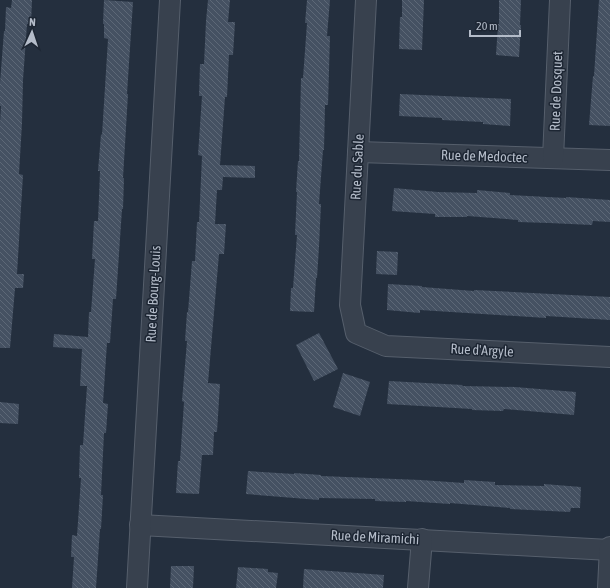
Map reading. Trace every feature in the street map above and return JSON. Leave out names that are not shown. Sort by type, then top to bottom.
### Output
[{"type":"street","name":"Rue de Bourg-Louis","points":[[137,588],[170,0]]},
{"type":"street","name":"Rue du Sable","points":[[356,333],[350,305],[366,0]]},
{"type":"street","name":"Rue de Dosquet","points":[[553,158],[560,0]]},
{"type":"street","name":"Rue de Medoctec","points":[[358,152],[610,160]]},
{"type":"street","name":"Rue d'Argyle","points":[[356,333],[386,346],[610,357]]},
{"type":"street","name":"Rue de Miramichi","points":[[140,525],[610,548]]},
{"type":"street","points":[[418,588],[422,539]]},
{"type":"street","points":[[608,588],[610,548]]},
{"type":"building","points":[[12,0],[32,0],[31,24],[27,24],[19,174],[23,175],[17,274],[24,274],[23,288],[15,288],[10,348],[0,348],[0,83],[6,7],[11,8]]},
{"type":"building","points":[[104,0],[133,2],[127,94],[123,209],[116,299],[113,299],[110,343],[107,343],[103,403],[108,404],[106,433],[104,433],[101,495],[103,495],[96,588],[72,588],[74,557],[71,557],[72,535],[77,536],[81,478],[79,478],[80,445],[83,445],[87,386],[80,386],[82,349],[53,347],[54,334],[88,337],[89,312],[91,312],[95,259],[92,259],[94,221],[98,221],[100,171],[98,171],[101,134],[102,135],[108,39],[104,38]]},
{"type":"building","points":[[208,0],[230,0],[228,22],[235,22],[233,55],[229,55],[227,97],[225,97],[220,165],[255,166],[255,178],[223,177],[222,190],[217,190],[215,224],[226,224],[224,254],[219,254],[208,383],[220,384],[217,432],[214,432],[213,455],[202,455],[199,494],[176,493],[184,402],[182,401],[187,341],[185,341],[187,312],[192,261],[195,261],[197,222],[199,222],[202,156],[198,155],[202,96],[199,96],[200,64],[204,64]]},
{"type":"building","points":[[307,0],[330,0],[327,36],[330,36],[328,105],[325,105],[324,150],[319,204],[321,204],[319,247],[314,312],[290,311],[297,235],[295,235],[296,192],[299,161],[301,78],[303,78]]},
{"type":"building","points":[[402,0],[424,0],[422,50],[399,49]]},
{"type":"building","points":[[499,0],[521,0],[519,57],[496,55],[499,24]]},
{"type":"building","points":[[599,0],[610,0],[610,126],[589,125]]},
{"type":"building","points":[[400,94],[511,99],[510,126],[483,124],[483,122],[442,120],[442,118],[399,116]]},
{"type":"building","points":[[394,188],[438,192],[477,193],[477,190],[510,193],[510,195],[610,200],[610,222],[593,221],[592,225],[518,222],[518,220],[467,216],[435,217],[435,214],[392,211]]},
{"type":"building","points":[[377,251],[398,252],[397,275],[376,274]]},
{"type":"building","points":[[388,284],[474,291],[610,297],[610,320],[546,316],[546,318],[420,310],[420,313],[387,310]]},
{"type":"building","points":[[319,333],[338,369],[314,381],[296,345]]},
{"type":"building","points":[[343,373],[370,382],[360,416],[333,407]]},
{"type":"building","points":[[389,381],[463,385],[462,386],[515,387],[576,392],[574,415],[504,409],[503,411],[472,410],[387,404]]},
{"type":"building","points":[[0,402],[19,404],[18,424],[0,423]]},
{"type":"building","points":[[248,471],[464,483],[464,480],[495,482],[495,485],[544,486],[544,484],[581,487],[580,508],[571,508],[570,512],[510,509],[450,503],[375,501],[375,499],[319,498],[319,500],[246,494]]},
{"type":"building","points":[[171,566],[194,566],[193,588],[170,588]]},
{"type":"building","points":[[238,567],[268,569],[268,572],[278,573],[276,588],[236,588]]},
{"type":"building","points":[[304,569],[384,575],[383,588],[303,588]]}]
